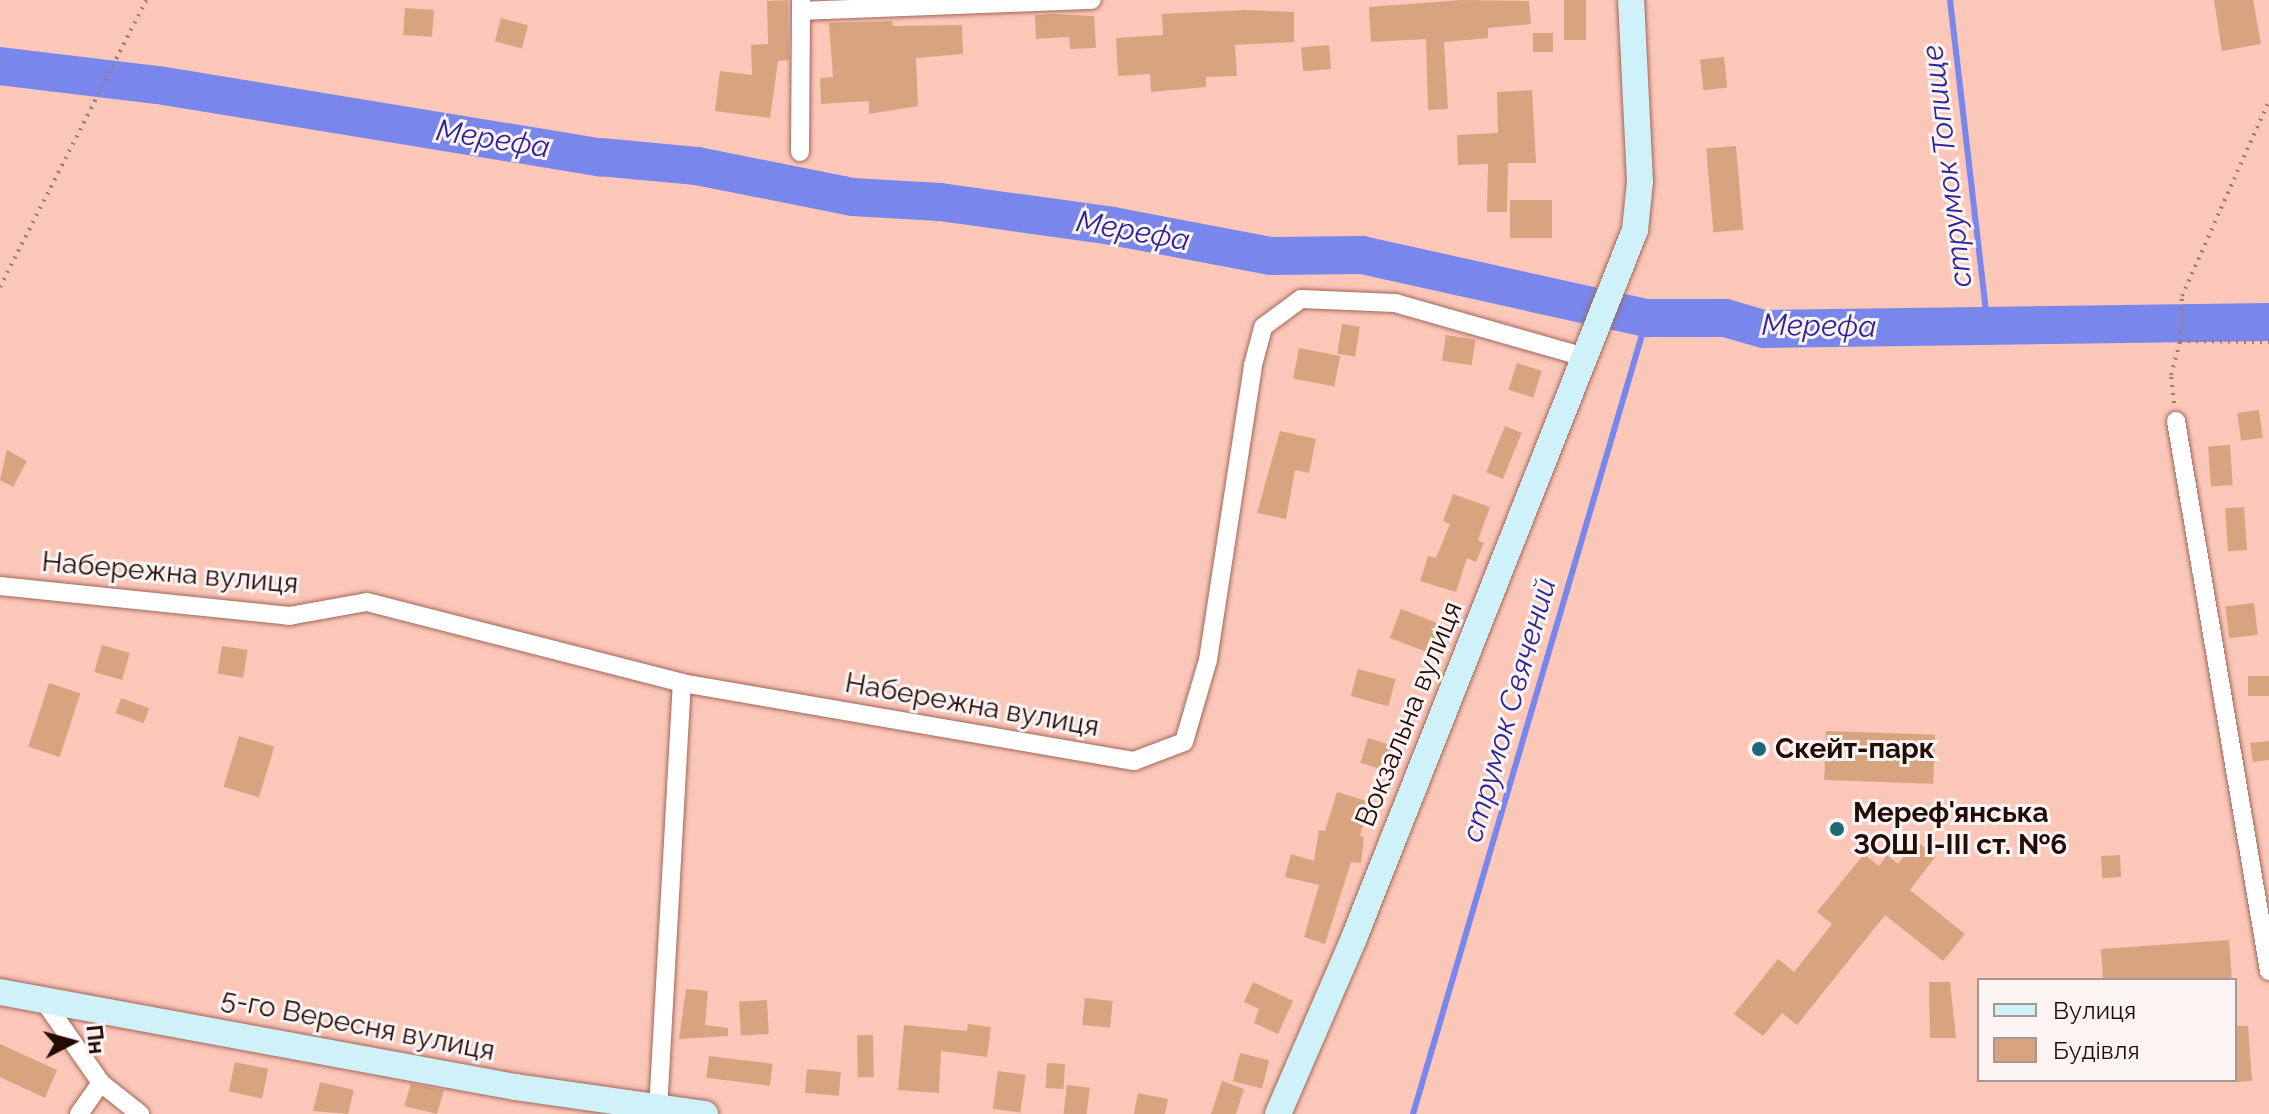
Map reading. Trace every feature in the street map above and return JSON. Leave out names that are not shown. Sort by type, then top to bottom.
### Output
[{"type":"street","points":[[800,152],[801,5],[1092,0]]},
{"type":"street","name":"Вокзальна вулиця","points":[[1278,1114],[1354,938],[1635,230],[1640,182],[1631,0]]},
{"type":"street","name":"Набережна вулиця","points":[[0,586],[289,616],[367,602],[682,683],[1134,761],[1184,742],[1204,674],[1263,327],[1301,299],[1395,303],[1591,347]]},
{"type":"street","points":[[2176,421],[2261,851],[2269,971]]},
{"type":"street","points":[[658,1110],[682,683]]},
{"type":"street","name":"5-го Вересня вулиця","points":[[0,992],[658,1110],[705,1114]]},
{"type":"street","points":[[42,998],[101,1083],[140,1114]]},
{"type":"street","points":[[79,1114],[101,1083]]},
{"type":"path","points":[[0,287],[118,62],[146,0]]},
{"type":"path","points":[[2176,421],[2171,375],[2180,341],[2182,296],[2269,101]]},
{"type":"path","points":[[2180,341],[2269,342]]},
{"type":"building","points":[[788,0],[789,60],[778,61],[770,118],[715,111],[720,71],[752,75],[751,45],[768,44],[767,1]]},
{"type":"building","points":[[1463,0],[1529,1],[1531,24],[1488,28],[1488,38],[1444,42],[1448,109],[1428,110],[1426,39],[1371,42],[1369,7]]},
{"type":"building","points":[[1564,0],[1586,0],[1586,40],[1564,40]]},
{"type":"building","points":[[2214,0],[2253,0],[2261,44],[2222,51]]},
{"type":"building","points":[[405,8],[434,10],[432,37],[403,35]]},
{"type":"building","points":[[1244,10],[1294,12],[1294,42],[1235,45],[1237,76],[1206,77],[1206,87],[1151,92],[1150,74],[1118,76],[1116,38],[1163,35],[1162,14]]},
{"type":"building","points":[[1035,15],[1094,16],[1096,48],[1070,49],[1069,37],[1036,39]]},
{"type":"building","points":[[501,18],[528,25],[522,48],[495,41]]},
{"type":"building","points":[[892,21],[893,26],[962,25],[963,54],[916,58],[918,106],[869,114],[869,101],[821,104],[820,78],[833,77],[829,23]]},
{"type":"building","points":[[1533,33],[1553,33],[1553,52],[1533,52]]},
{"type":"building","points":[[1329,45],[1331,69],[1303,71],[1301,47]]},
{"type":"building","points":[[1724,57],[1727,88],[1703,90],[1700,60]]},
{"type":"building","points":[[1532,90],[1536,163],[1508,163],[1507,212],[1487,212],[1488,164],[1458,165],[1457,135],[1498,133],[1497,92]]},
{"type":"building","points":[[1736,146],[1743,230],[1713,232],[1706,149]]},
{"type":"building","points":[[1510,200],[1552,200],[1552,238],[1510,238]]},
{"type":"building","points":[[1342,324],[1360,327],[1355,356],[1337,354]]},
{"type":"building","points":[[1446,335],[1476,340],[1472,365],[1442,361]]},
{"type":"building","points":[[1299,348],[1340,356],[1334,386],[1293,378]]},
{"type":"building","points":[[1517,363],[1542,371],[1533,398],[1508,390]]},
{"type":"building","points":[[2259,410],[2263,438],[2241,441],[2237,413]]},
{"type":"building","points":[[1505,426],[1522,433],[1503,479],[1486,472]]},
{"type":"building","points":[[1280,431],[1316,439],[1309,473],[1295,470],[1286,519],[1257,513]]},
{"type":"building","points":[[2230,445],[2233,485],[2211,486],[2208,447]]},
{"type":"building","points":[[7,450],[27,461],[13,487],[0,480]]},
{"type":"building","points":[[1453,494],[1490,507],[1478,540],[1484,543],[1476,562],[1467,558],[1456,592],[1420,581],[1428,556],[1436,558],[1450,524],[1443,521]]},
{"type":"building","points":[[2244,507],[2247,550],[2228,551],[2225,508]]},
{"type":"building","points":[[2254,603],[2258,635],[2229,638],[2225,607]]},
{"type":"building","points":[[1401,609],[1443,625],[1432,654],[1390,638]]},
{"type":"building","points":[[102,645],[130,653],[122,680],[94,672]]},
{"type":"building","points":[[222,646],[248,650],[243,678],[218,674]]},
{"type":"building","points":[[1358,669],[1396,679],[1388,706],[1351,696]]},
{"type":"building","points":[[2248,676],[2269,676],[2269,696],[2248,696]]},
{"type":"building","points":[[49,683],[80,693],[60,757],[28,747]]},
{"type":"building","points":[[121,698],[149,708],[144,723],[116,713]]},
{"type":"building","points":[[1826,731],[1935,735],[1933,784],[1824,780]]},
{"type":"building","points":[[239,736],[274,747],[259,798],[224,787]]},
{"type":"building","points":[[1368,738],[1394,746],[1386,771],[1360,763]]},
{"type":"building","points":[[2269,741],[2269,760],[2253,762],[2250,743]]},
{"type":"building","points":[[1337,792],[1370,802],[1360,836],[1364,837],[1361,863],[1351,862],[1325,944],[1304,937],[1319,885],[1285,877],[1291,854],[1314,861],[1319,830],[1325,831]]},
{"type":"building","points":[[1916,841],[1936,856],[1910,890],[1965,934],[1943,961],[1885,915],[1797,1025],[1782,1013],[1763,1036],[1734,1014],[1778,959],[1794,972],[1832,924],[1817,912],[1864,854],[1879,866],[1887,855],[1898,864]]},
{"type":"building","points":[[2120,855],[2121,877],[2102,878],[2101,856]]},
{"type":"building","points":[[2229,940],[2232,978],[2103,978],[2101,949]]},
{"type":"building","points":[[1253,982],[1293,1001],[1278,1034],[1254,1023],[1259,1009],[1244,1002]]},
{"type":"building","points":[[1929,982],[1950,982],[1956,1038],[1930,1038]]},
{"type":"building","points":[[686,989],[708,991],[705,1025],[728,1028],[728,1036],[679,1039]]},
{"type":"building","points":[[1085,998],[1113,1001],[1110,1028],[1082,1025]]},
{"type":"building","points":[[767,1000],[769,1034],[741,1035],[739,1001]]},
{"type":"building","points":[[968,1024],[991,1027],[987,1057],[941,1051],[939,1093],[898,1090],[904,1025],[967,1031]]},
{"type":"building","points":[[2237,1026],[2248,1026],[2252,1081],[2237,1082]]},
{"type":"building","points":[[857,1035],[873,1035],[874,1077],[858,1077]]},
{"type":"building","points":[[0,1044],[57,1070],[45,1098],[0,1077]]},
{"type":"building","points":[[1240,1053],[1269,1060],[1262,1088],[1233,1081]]},
{"type":"building","points":[[709,1056],[773,1064],[770,1086],[706,1078]]},
{"type":"building","points":[[235,1062],[268,1069],[262,1098],[229,1091]]},
{"type":"building","points":[[1047,1063],[1065,1064],[1064,1089],[1046,1088]]},
{"type":"building","points":[[807,1069],[841,1072],[839,1096],[805,1093]]},
{"type":"building","points":[[998,1071],[1026,1075],[1020,1113],[993,1109]]},
{"type":"building","points":[[1222,1081],[1244,1089],[1236,1114],[1211,1114]]},
{"type":"building","points":[[320,1082],[354,1090],[348,1114],[313,1111]]},
{"type":"building","points":[[411,1084],[444,1090],[437,1114],[404,1106]]},
{"type":"building","points":[[1067,1085],[1090,1088],[1087,1114],[1063,1114]]},
{"type":"building","points":[[1138,1093],[1168,1099],[1165,1114],[1134,1114]]},
{"type":"waterway","name":"струмок Топище","points":[[1950,0],[1988,326]]},
{"type":"waterway","name":"Мерефа","points":[[0,66],[158,85],[600,157],[697,166],[852,197],[940,202],[1112,226],[1271,256],[1362,255],[1647,318],[1725,318],[1764,329],[2269,322]]},
{"type":"waterway","name":"струмок Свячений","points":[[1413,1114],[1647,318]]},
{"type":"place","name":"Скейт-парк","points":[[1759,749]]},
{"type":"place","name":"Мереф'янська ЗОШ І-ІІІ ст. №6","points":[[1837,829]]}]
